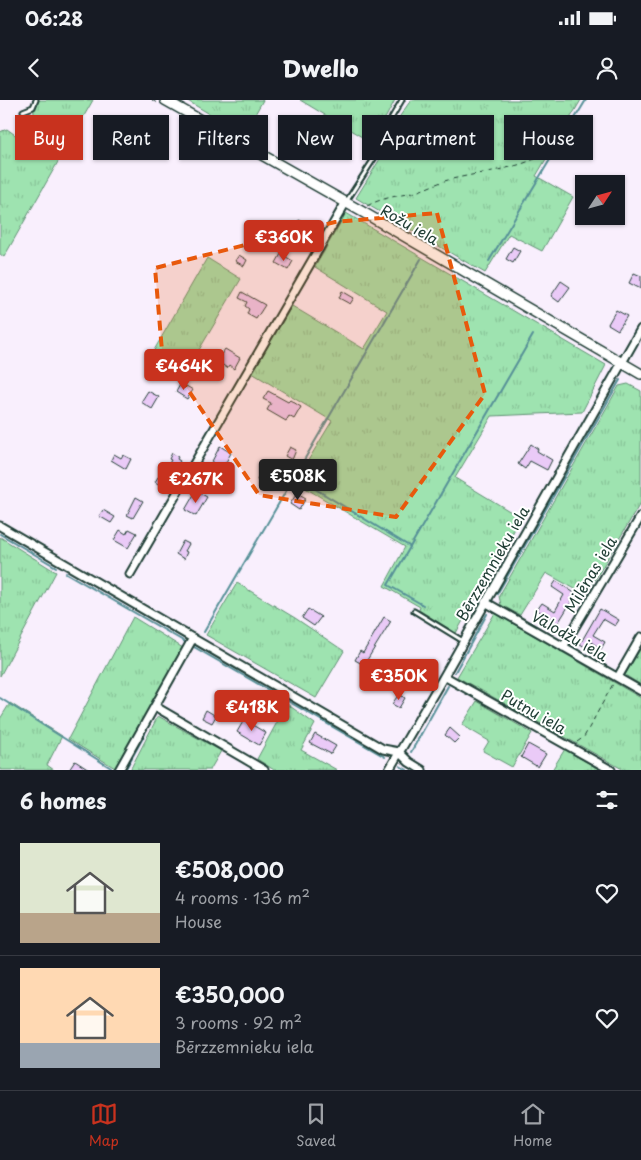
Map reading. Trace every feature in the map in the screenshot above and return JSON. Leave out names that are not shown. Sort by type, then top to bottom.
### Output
[{"type":"street","name":"Rožu iela","points":[[165,100],[346,202],[620,366],[641,374]]},
{"type":"street","points":[[130,574],[346,202]]},
{"type":"street","name":"Bērzzemnieku iela","points":[[389,770],[641,328]]},
{"type":"street","name":"Milēnas iela","points":[[563,646],[641,516]]},
{"type":"street","points":[[0,526],[383,749],[399,752],[409,762],[422,770]]},
{"type":"street","name":"Vālodžu iela","points":[[485,602],[641,691]]},
{"type":"street","points":[[618,677],[641,637]]},
{"type":"street","points":[[119,770],[193,638]]},
{"type":"street","name":"Putnu iela","points":[[444,676],[611,770]]},
{"type":"street","points":[[156,707],[264,770]]},
{"type":"lane","points":[[23,111],[32,107],[36,100]]},
{"type":"lane","points":[[346,202],[377,154],[392,117],[402,100]]},
{"type":"lane","points":[[414,611],[464,641]]},
{"type":"path","points":[[361,211],[370,204],[394,196],[446,181],[518,166],[534,160]]},
{"type":"path","points":[[570,748],[584,737],[618,677]]},
{"type":"highlighted area","points":[[437,213],[485,394],[396,517],[259,495],[162,351],[155,268],[335,222]]},
{"type":"green space","points":[[33,100],[93,100],[83,118],[83,115],[34,114]]},
{"type":"green space","points":[[186,100],[263,100],[255,115],[212,115]]},
{"type":"green space","points":[[300,100],[395,100],[387,115],[362,115],[362,137],[352,131],[352,115],[325,115]]},
{"type":"green space","points":[[411,100],[581,100],[572,115],[504,115],[504,160],[545,160],[536,176],[573,197],[542,251],[509,234],[485,273],[356,198],[379,160],[494,160],[494,115],[401,115]]},
{"type":"green space","points":[[7,129],[15,135],[15,160],[59,160],[4,257],[0,254],[0,132]]},
{"type":"green space","points":[[346,213],[606,365],[582,412],[492,416],[455,478],[521,518],[456,633],[419,610],[420,607],[384,586],[405,547],[295,482],[332,421],[252,373],[292,306],[364,349],[387,311],[315,267]]},
{"type":"green space","points":[[207,258],[241,279],[183,377],[149,359]]},
{"type":"green space","points":[[628,384],[641,391],[641,502],[586,595],[546,573],[520,615],[501,605],[499,596],[619,386]]},
{"type":"green space","points":[[0,537],[56,572],[0,676]]},
{"type":"green space","points":[[237,583],[295,618],[344,651],[316,698],[206,635]]},
{"type":"green space","points":[[495,613],[641,698],[641,770],[624,770],[457,677]]},
{"type":"green space","points":[[133,617],[183,648],[115,768],[68,739]]},
{"type":"green space","points":[[641,648],[641,685],[625,675]]},
{"type":"green space","points":[[477,701],[532,733],[512,767],[483,751],[489,741],[462,725]]},
{"type":"green space","points":[[10,703],[62,736],[47,765],[54,770],[0,770],[0,719]]},
{"type":"green space","points":[[287,704],[315,724],[301,750],[337,770],[274,770],[257,759]]},
{"type":"green space","points":[[158,716],[221,751],[210,770],[130,770]]},
{"type":"green space","points":[[565,749],[600,770],[552,770]]},
{"type":"building","points":[[299,220],[312,227],[307,236],[294,228]]},
{"type":"building","points":[[513,247],[520,251],[513,263],[506,259]]},
{"type":"building","points":[[281,254],[293,261],[288,270],[276,263]]},
{"type":"building","points":[[239,255],[247,260],[244,266],[235,261]]},
{"type":"building","points":[[634,273],[641,276],[641,289],[629,283]]},
{"type":"building","points":[[561,281],[570,287],[559,302],[551,296]]},
{"type":"building","points":[[342,291],[354,298],[350,304],[339,298]]},
{"type":"building","points":[[242,292],[265,305],[256,319],[247,314],[249,309],[245,306],[247,302],[239,298]]},
{"type":"building","points":[[616,310],[627,316],[618,330],[608,324]]},
{"type":"building","points":[[225,349],[240,358],[234,369],[229,365],[227,368],[217,361]]},
{"type":"building","points":[[181,383],[193,390],[187,399],[176,392]]},
{"type":"building","points":[[148,391],[159,397],[152,409],[141,402]]},
{"type":"building","points":[[268,391],[301,407],[294,419],[289,416],[286,421],[267,410],[271,403],[263,399]]},
{"type":"building","points":[[531,444],[538,449],[537,451],[552,460],[547,470],[530,461],[525,469],[518,464]]},
{"type":"building","points":[[220,446],[231,453],[220,473],[209,467]]},
{"type":"building","points":[[290,447],[296,450],[292,460],[285,456]]},
{"type":"building","points":[[172,453],[180,461],[166,485],[163,484],[162,486],[155,482],[158,477],[161,478],[171,460],[169,459]]},
{"type":"building","points":[[114,454],[121,458],[123,455],[131,459],[126,469],[111,460]]},
{"type":"building","points":[[262,471],[274,478],[269,487],[257,480]]},
{"type":"building","points":[[196,491],[207,497],[196,516],[185,510]]},
{"type":"building","points":[[297,493],[306,498],[299,510],[290,504]]},
{"type":"building","points":[[136,497],[143,501],[133,518],[127,515]]},
{"type":"building","points":[[103,510],[115,517],[111,523],[99,516]]},
{"type":"building","points":[[129,529],[137,533],[128,548],[114,540],[120,530],[126,534]]},
{"type":"building","points":[[183,541],[189,544],[185,551],[187,552],[184,559],[176,554]]},
{"type":"building","points":[[556,581],[576,594],[555,628],[547,622],[550,617],[537,610],[542,603],[555,611],[564,595],[552,587]]},
{"type":"building","points":[[308,609],[321,617],[314,626],[302,618]]},
{"type":"building","points":[[600,609],[619,620],[615,626],[603,619],[593,635],[605,642],[601,649],[591,642],[587,648],[580,644]]},
{"type":"building","points":[[384,617],[391,621],[364,665],[355,660],[360,651],[363,653]]},
{"type":"building","points":[[380,673],[387,677],[383,683],[376,679]]},
{"type":"building","points":[[399,694],[405,698],[399,708],[392,704]]},
{"type":"building","points":[[206,710],[216,716],[212,723],[202,718]]},
{"type":"building","points":[[244,720],[266,733],[259,745],[237,732]]},
{"type":"building","points":[[450,728],[460,737],[454,743],[445,735]]},
{"type":"building","points":[[315,734],[336,746],[331,754],[310,743]]},
{"type":"building","points":[[528,744],[546,754],[538,767],[521,757]]},
{"type":"building","points":[[75,761],[89,770],[69,770]]},
{"type":"waterway","points":[[489,261],[586,100]]},
{"type":"waterway","points":[[204,632],[421,259]]},
{"type":"waterway","points":[[423,605],[388,585],[533,335]]},
{"type":"waterway","points":[[497,594],[620,380]]},
{"type":"waterway","points":[[294,476],[409,546]]},
{"type":"waterway","points":[[0,534],[56,567]]},
{"type":"waterway","points":[[66,573],[185,642]]},
{"type":"waterway","points":[[455,672],[487,614]]},
{"type":"waterway","points":[[194,647],[385,757]]},
{"type":"waterway","points":[[411,752],[448,686]]},
{"type":"waterway","points":[[0,698],[111,768]]},
{"type":"waterway","points":[[125,770],[145,734]]},
{"type":"waterway","points":[[400,766],[407,770]]}]
